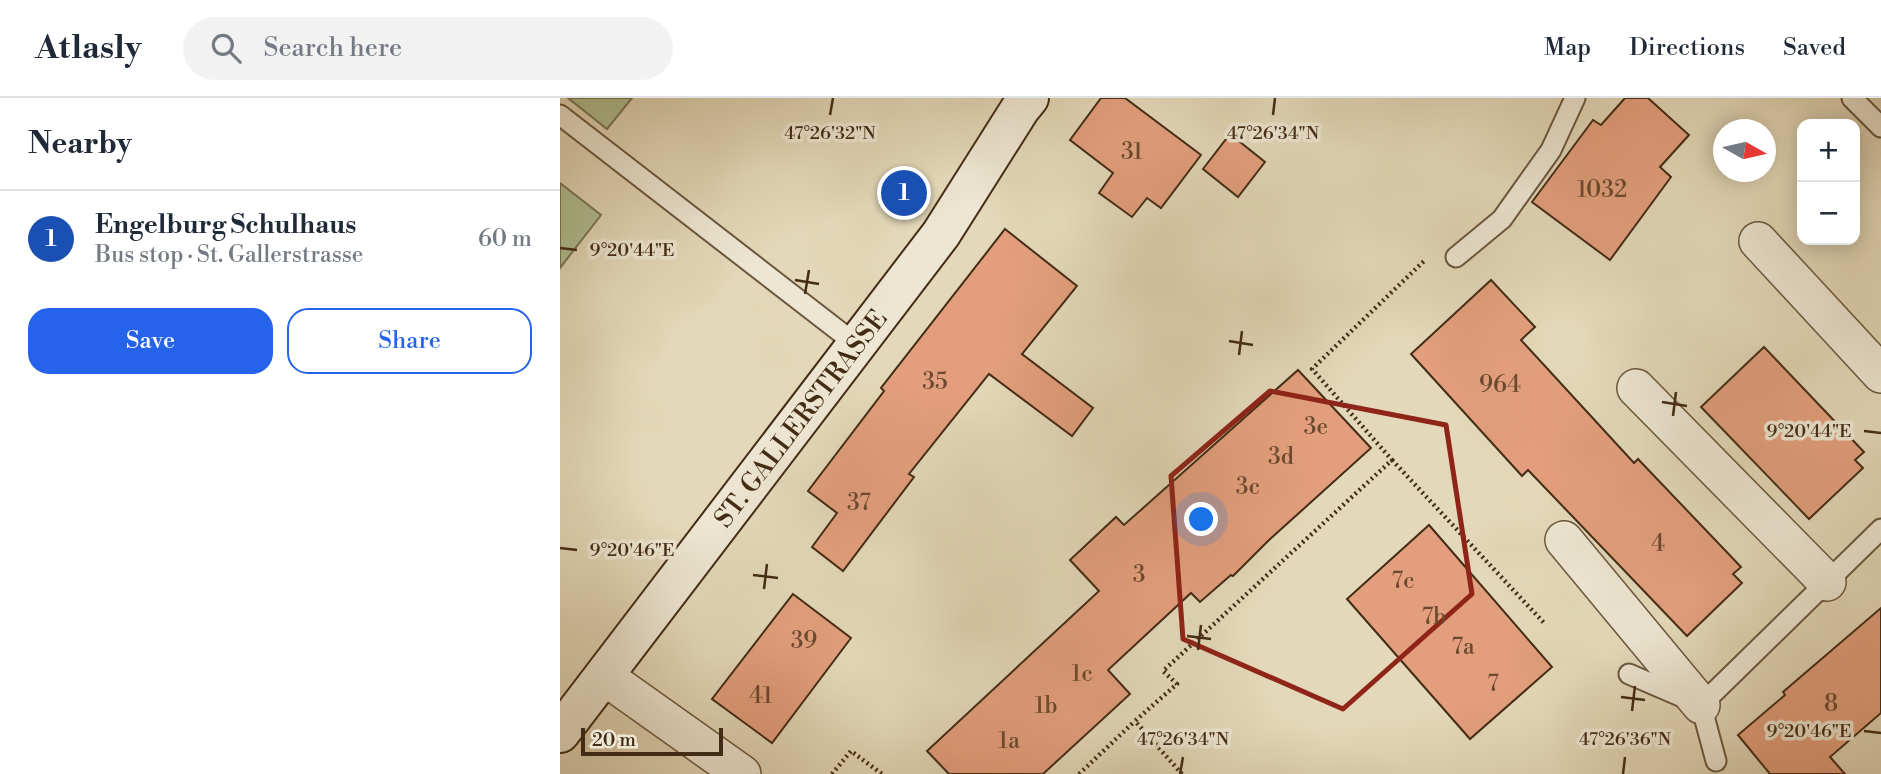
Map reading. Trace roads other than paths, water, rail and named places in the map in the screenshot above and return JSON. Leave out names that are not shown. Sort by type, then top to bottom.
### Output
[{"type":"street","name":"ST. GALLERSTRASSE","points":[[560,733],[941,234],[1029,98]]},
{"type":"street","points":[[1758,241],[1881,374]]},
{"type":"street","points":[[1636,388],[1827,582]]},
{"type":"street","points":[[1564,540],[1700,705]]},
{"type":"street","points":[[604,676],[742,774]]},
{"type":"lane","points":[[1456,257],[1502,219],[1551,150],[1575,98]]},
{"type":"lane","points":[[1852,98],[1881,127]]},
{"type":"lane","points":[[560,115],[857,345]]},
{"type":"lane","points":[[1700,705],[1881,529]]},
{"type":"lane","points":[[1629,674],[1700,705]]},
{"type":"lane","points":[[1700,705],[1716,761]]},
{"type":"place","name":"Engelburg Schulhaus","points":[[904,193]]}]
